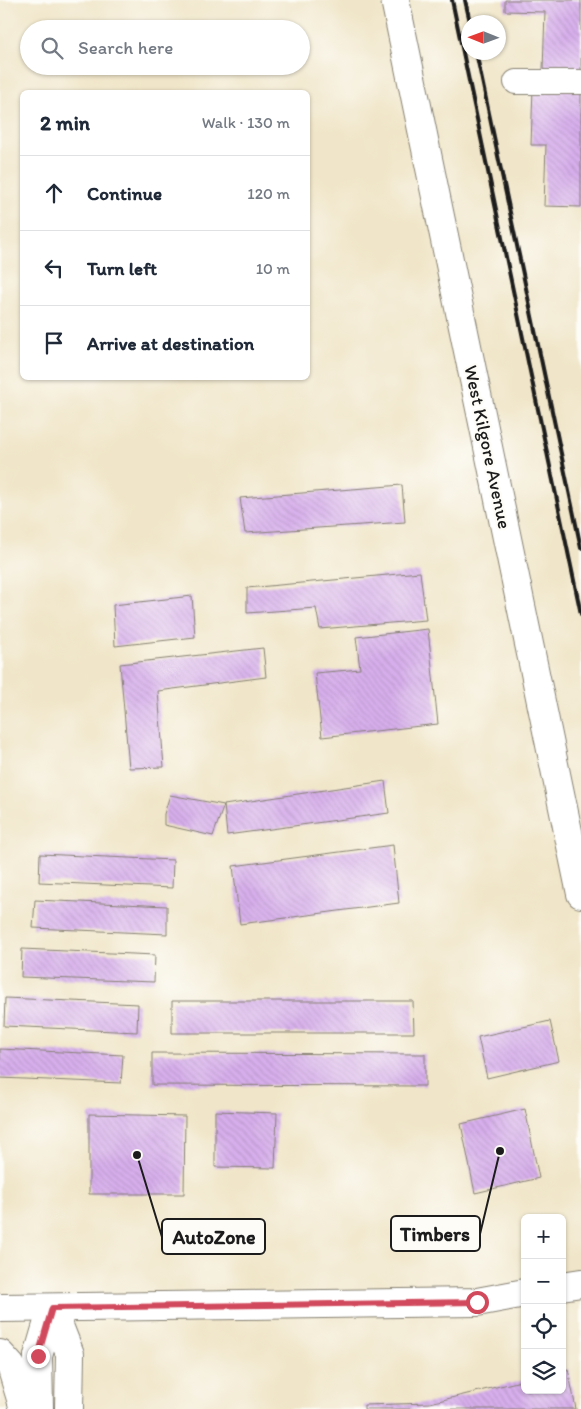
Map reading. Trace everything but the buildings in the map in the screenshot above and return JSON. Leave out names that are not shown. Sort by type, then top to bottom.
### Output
[{"type":"main road","name":"West Kilgore Avenue","points":[[395,0],[581,894]]},
{"type":"main road","points":[[566,1285],[581,1283]]},
{"type":"main road","points":[[0,1308],[477,1302],[521,1294]]},
{"type":"main road","points":[[39,1409],[38,1356],[52,1308]]},
{"type":"main road","points":[[52,1308],[70,1354],[69,1409]]},
{"type":"main road","points":[[0,1354],[11,1366],[24,1409]]},
{"type":"street","points":[[516,82],[581,82]]},
{"type":"railway","points":[[452,0],[581,614]]},
{"type":"railway","points":[[465,0],[468,15]]},
{"type":"railway","points":[[478,60],[581,548]]},
{"type":"place","name":"Timbers","points":[[500,1151]]},
{"type":"place","name":"AutoZone","points":[[137,1155]]},
{"type":"route","points":[[38,1356],[52,1308],[477,1302]]}]
